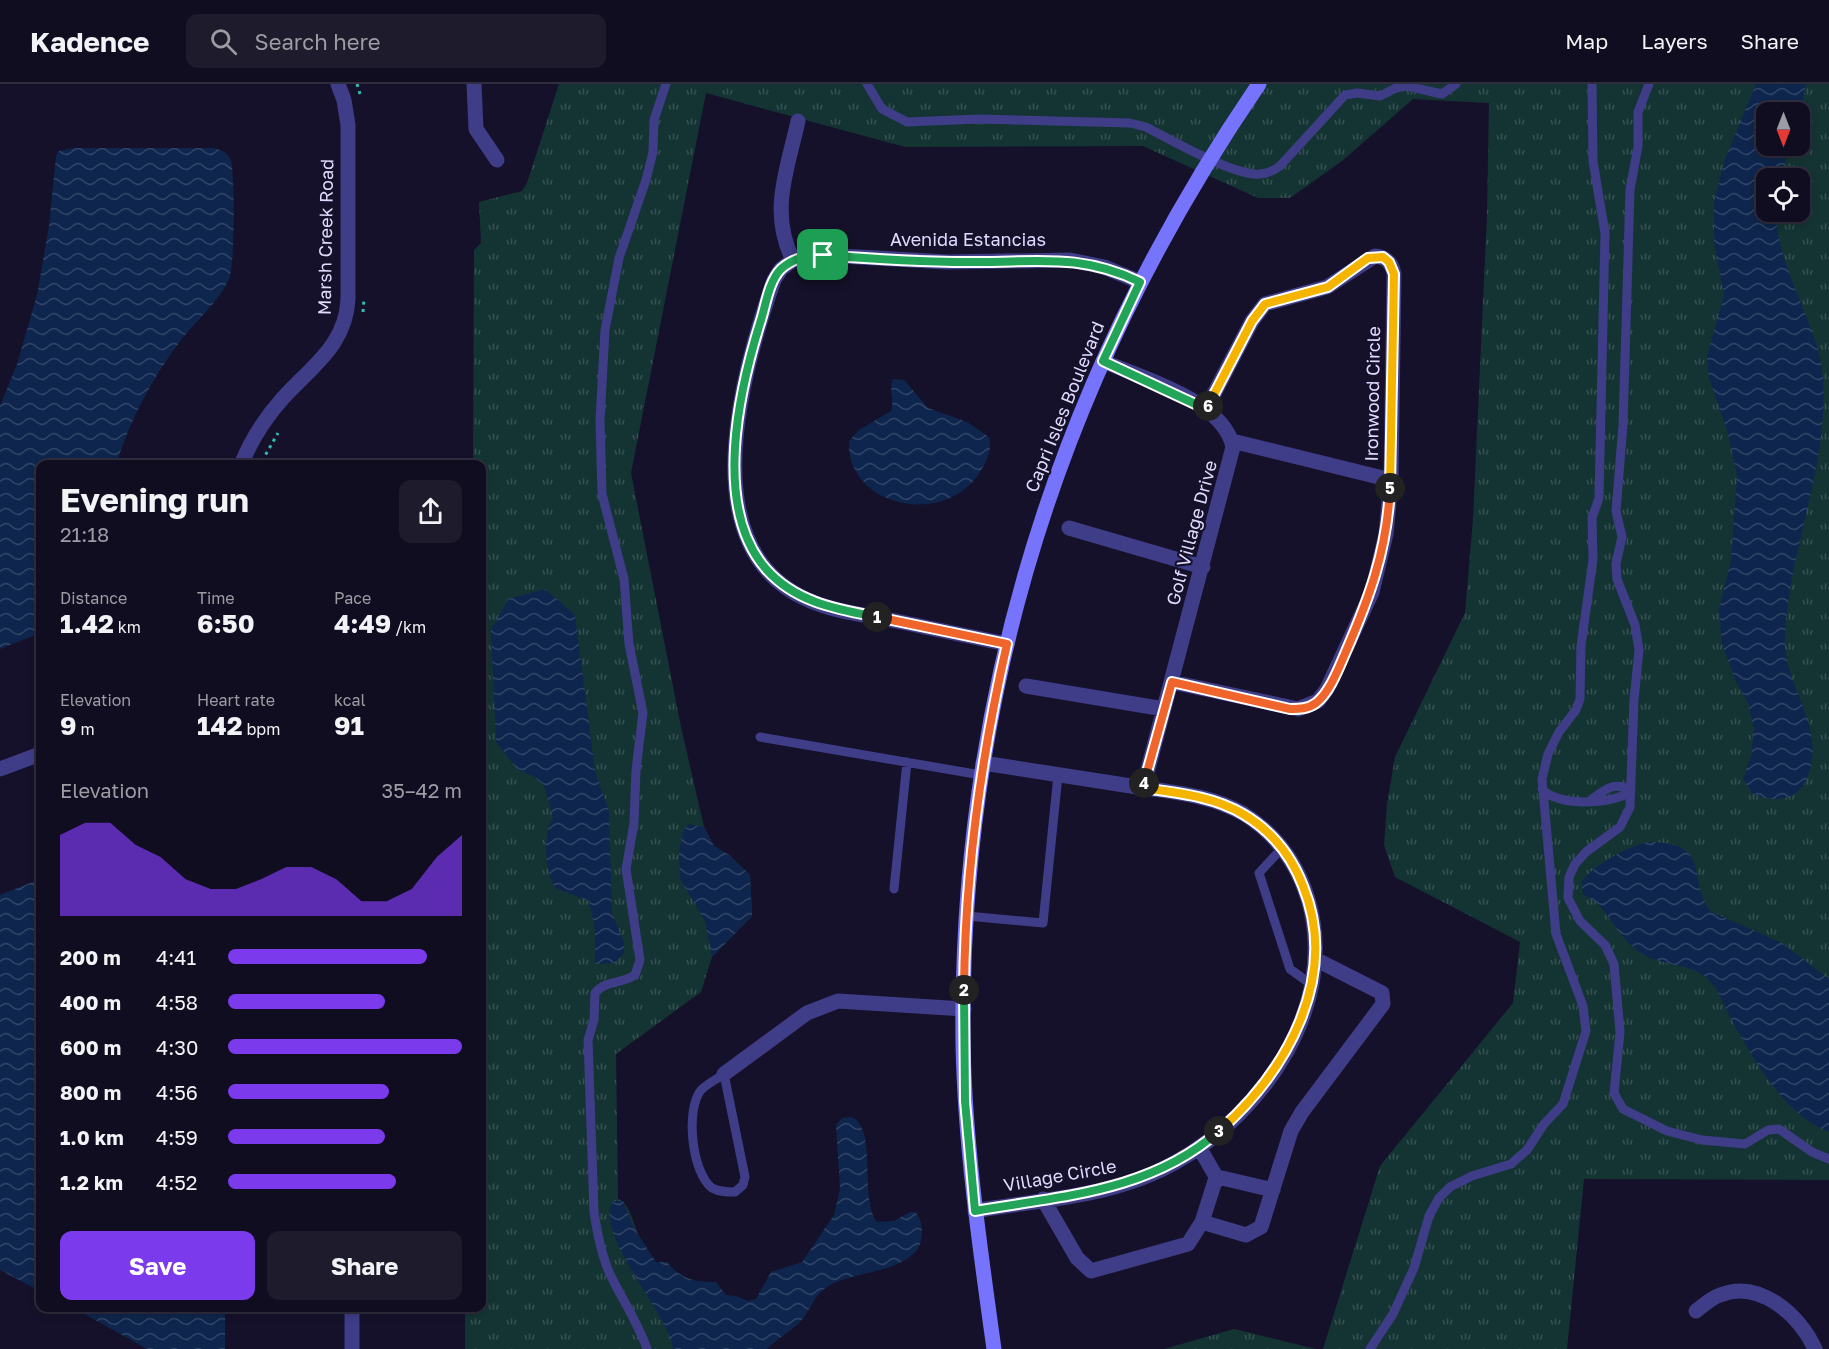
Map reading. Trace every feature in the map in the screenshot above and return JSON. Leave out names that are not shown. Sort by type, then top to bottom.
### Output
[{"type":"street","name":"Marsh Creek Road","points":[[244,460],[269,416],[332,348],[345,320],[348,299],[348,125],[344,100],[338,84]]},
{"type":"street","points":[[474,84],[476,129],[497,160]]},
{"type":"street","name":"Capri Isles Boulevard","points":[[994,1349],[975,1211],[965,1101],[964,1009],[967,916],[982,769],[1007,644],[1052,486],[1103,361],[1140,282],[1211,158],[1260,84]]},
{"type":"street","points":[[798,122],[780,202],[782,234],[793,260],[781,269],[774,280],[746,372],[738,413],[737,491],[741,521],[753,551],[779,582],[816,603],[1007,644]]},
{"type":"street","name":"Avenida Estancias","points":[[793,260],[823,255],[947,262],[1070,260],[1104,267],[1140,282]]},
{"type":"street","name":"Ironwood Circle","points":[[1172,682],[1290,709],[1307,708],[1318,701],[1340,666],[1372,591],[1386,534],[1391,480],[1394,274],[1389,262],[1383,257],[1368,258],[1328,287],[1265,304],[1252,321],[1206,409]]},
{"type":"street","name":"Golf Village Drive","points":[[1103,361],[1206,409],[1221,422],[1232,441],[1230,468],[1172,682]]},
{"type":"street","points":[[1232,441],[1391,480]]},
{"type":"street","points":[[1069,528],[1203,567]]},
{"type":"street","points":[[1143,788],[1172,682]]},
{"type":"street","points":[[1026,686],[1164,709]]},
{"type":"street","points":[[0,769],[36,756]]},
{"type":"street","name":"Village Circle","points":[[975,1211],[1121,1186],[1174,1163],[1199,1147],[1234,1118],[1265,1084],[1280,1063],[1302,1019],[1312,985],[1315,958],[1310,908],[1298,872],[1282,848],[1259,824],[1227,806],[1197,796],[1058,775],[982,769]]},
{"type":"street","points":[[1202,1221],[1246,1235],[1261,1227],[1291,1131],[1302,1112],[1383,1004],[1382,993],[1315,958]]},
{"type":"street","points":[[724,1074],[807,1013],[838,1001],[964,1009]]},
{"type":"street","points":[[1199,1147],[1218,1180]]},
{"type":"street","points":[[1043,1199],[1077,1258],[1091,1271],[1188,1244],[1202,1221],[1215,1181],[1222,1178],[1233,1179],[1273,1190]]},
{"type":"street","points":[[1696,1311],[1709,1300],[1727,1292],[1745,1292],[1764,1297],[1794,1317],[1815,1349]]},
{"type":"street","points":[[352,1312],[352,1349]]},
{"type":"lane","points":[[646,1349],[640,1330],[608,1270],[597,1233],[588,1040],[594,1020],[595,993],[605,984],[625,981],[635,975],[640,960],[626,869],[634,824],[636,770],[644,720],[629,644],[624,579],[602,494],[600,420],[605,330],[619,258],[646,180],[654,148],[654,120],[666,84]]},
{"type":"lane","points":[[867,84],[886,112],[907,122],[957,119],[1120,122],[1146,127],[1250,174],[1270,172],[1286,160],[1345,95],[1357,93],[1380,96],[1396,87],[1407,86],[1442,94],[1456,84]]},
{"type":"lane","points":[[1370,1349],[1393,1314],[1414,1268],[1427,1222],[1438,1198],[1450,1187],[1472,1176],[1511,1164],[1527,1150],[1544,1124],[1563,1104],[1586,1030],[1583,1006],[1556,934],[1542,789],[1548,754],[1580,699],[1581,646],[1593,559],[1592,518],[1599,498],[1605,233],[1593,160],[1592,84]]},
{"type":"lane","points":[[1649,84],[1638,112],[1638,146],[1630,190],[1623,425],[1616,511],[1622,537],[1616,564],[1617,579],[1635,626],[1639,650],[1634,700],[1630,807],[1624,822],[1579,859],[1571,869],[1567,885],[1568,898],[1575,914],[1605,945],[1614,964],[1620,1032],[1614,1083],[1616,1101],[1627,1112],[1688,1137],[1745,1144],[1768,1130],[1779,1130],[1812,1152],[1829,1159]]},
{"type":"lane","points":[[760,737],[907,762],[982,769]]},
{"type":"lane","points":[[894,889],[907,762]]},
{"type":"lane","points":[[967,916],[1043,923],[1058,775]]},
{"type":"lane","points":[[1591,800],[1612,786],[1622,786],[1630,791]]},
{"type":"lane","points":[[1542,789],[1561,799],[1591,800],[1615,800],[1630,791]]},
{"type":"lane","points":[[1282,848],[1258,873],[1290,969],[1312,985]]},
{"type":"lane","points":[[724,1074],[745,1177],[743,1185],[735,1192],[723,1192],[713,1188],[705,1180],[699,1168],[692,1132],[692,1114],[701,1090],[724,1074]]},
{"type":"green space","points":[[559,84],[1829,84],[1829,1180],[1584,1179],[1567,1349],[1323,1349],[1380,1166],[1513,1003],[1520,942],[1395,877],[1384,845],[1387,804],[1395,757],[1465,613],[1473,519],[1487,215],[1489,103],[1413,99],[1342,161],[1290,198],[1258,198],[1143,146],[905,147],[706,93],[631,473],[681,727],[704,827],[714,846],[729,855],[750,875],[752,916],[712,957],[701,992],[616,1054],[618,1199],[626,1206],[639,1238],[651,1257],[726,1349],[465,1349],[465,1312],[486,1312],[486,460],[473,460],[474,250],[481,243],[479,202],[522,191],[527,183]]},
{"type":"green space","points":[[1234,1329],[1316,1349],[1164,1349]]},
{"type":"water","points":[[1756,84],[1806,84],[1803,102],[1756,102],[1756,156],[1786,156],[1784,168],[1756,168],[1756,222],[1777,222],[1783,254],[1813,335],[1823,377],[1820,443],[1793,571],[1785,636],[1790,671],[1808,722],[1812,740],[1812,757],[1808,776],[1799,791],[1777,799],[1752,793],[1743,779],[1751,756],[1754,729],[1748,703],[1736,682],[1722,644],[1719,609],[1731,560],[1737,476],[1727,430],[1709,378],[1707,357],[1724,295],[1714,243],[1714,202],[1725,159]]},
{"type":"water","points":[[74,148],[214,148],[227,154],[231,161],[233,184],[234,221],[231,271],[225,287],[181,340],[151,384],[128,432],[118,460],[36,460],[36,635],[0,649],[0,406],[17,364],[37,295],[49,226],[56,156],[59,151]]},
{"type":"water","points":[[893,379],[904,380],[928,408],[967,422],[989,437],[989,453],[983,467],[968,487],[948,499],[925,504],[902,503],[881,495],[864,482],[852,464],[849,441],[859,430],[891,411]]},
{"type":"water","points":[[545,589],[575,615],[595,771],[609,811],[612,913],[624,943],[624,953],[614,963],[595,964],[595,931],[589,901],[555,888],[552,881],[547,863],[546,844],[553,818],[544,785],[533,776],[517,769],[496,742],[491,630],[508,599]]},
{"type":"water","points":[[689,824],[704,827],[714,846],[729,855],[750,875],[752,916],[712,957],[705,921],[680,879],[679,853],[683,831]]},
{"type":"water","points":[[1648,842],[1682,848],[1690,855],[1695,864],[1703,899],[1710,911],[1782,943],[1829,979],[1829,1132],[1798,1113],[1772,1085],[1750,1053],[1720,995],[1710,981],[1694,971],[1651,958],[1635,949],[1596,902],[1583,894],[1582,881],[1595,868],[1622,852]]},
{"type":"water","points":[[36,881],[36,1289],[0,1270],[0,895]]},
{"type":"water","points":[[851,1117],[859,1123],[864,1134],[869,1197],[877,1222],[894,1221],[910,1212],[915,1212],[922,1228],[919,1247],[910,1257],[898,1264],[838,1281],[827,1287],[818,1295],[799,1323],[767,1349],[673,1349],[659,1316],[622,1253],[613,1233],[610,1215],[613,1201],[623,1201],[634,1228],[656,1262],[667,1262],[678,1273],[689,1279],[716,1282],[726,1295],[748,1301],[756,1299],[771,1272],[802,1262],[834,1215],[840,1189],[836,1125],[842,1118]]},
{"type":"water","points":[[81,1312],[225,1312],[225,1349],[147,1349]]},
{"type":"route","points":[[823,255],[947,262],[1070,260],[1094,264],[1121,273],[1140,282],[1103,361],[1206,409],[1252,321],[1265,304],[1284,297],[1328,287],[1368,258],[1375,256],[1383,257],[1393,269],[1391,480],[1388,518],[1372,591],[1340,666],[1323,696],[1313,705],[1298,709],[1172,682],[1143,788],[1197,796],[1227,806],[1259,824],[1286,852],[1298,872],[1305,891],[1314,931],[1314,974],[1309,997],[1302,1019],[1280,1063],[1250,1102],[1197,1149],[1174,1163],[1121,1186],[1076,1196],[1043,1199],[975,1211],[965,1101],[964,962],[972,850],[981,775],[1007,644],[845,611],[805,599],[788,589],[767,570],[753,551],[741,521],[737,491],[738,413],[752,348],[774,280],[781,269],[801,257],[823,255]]}]
